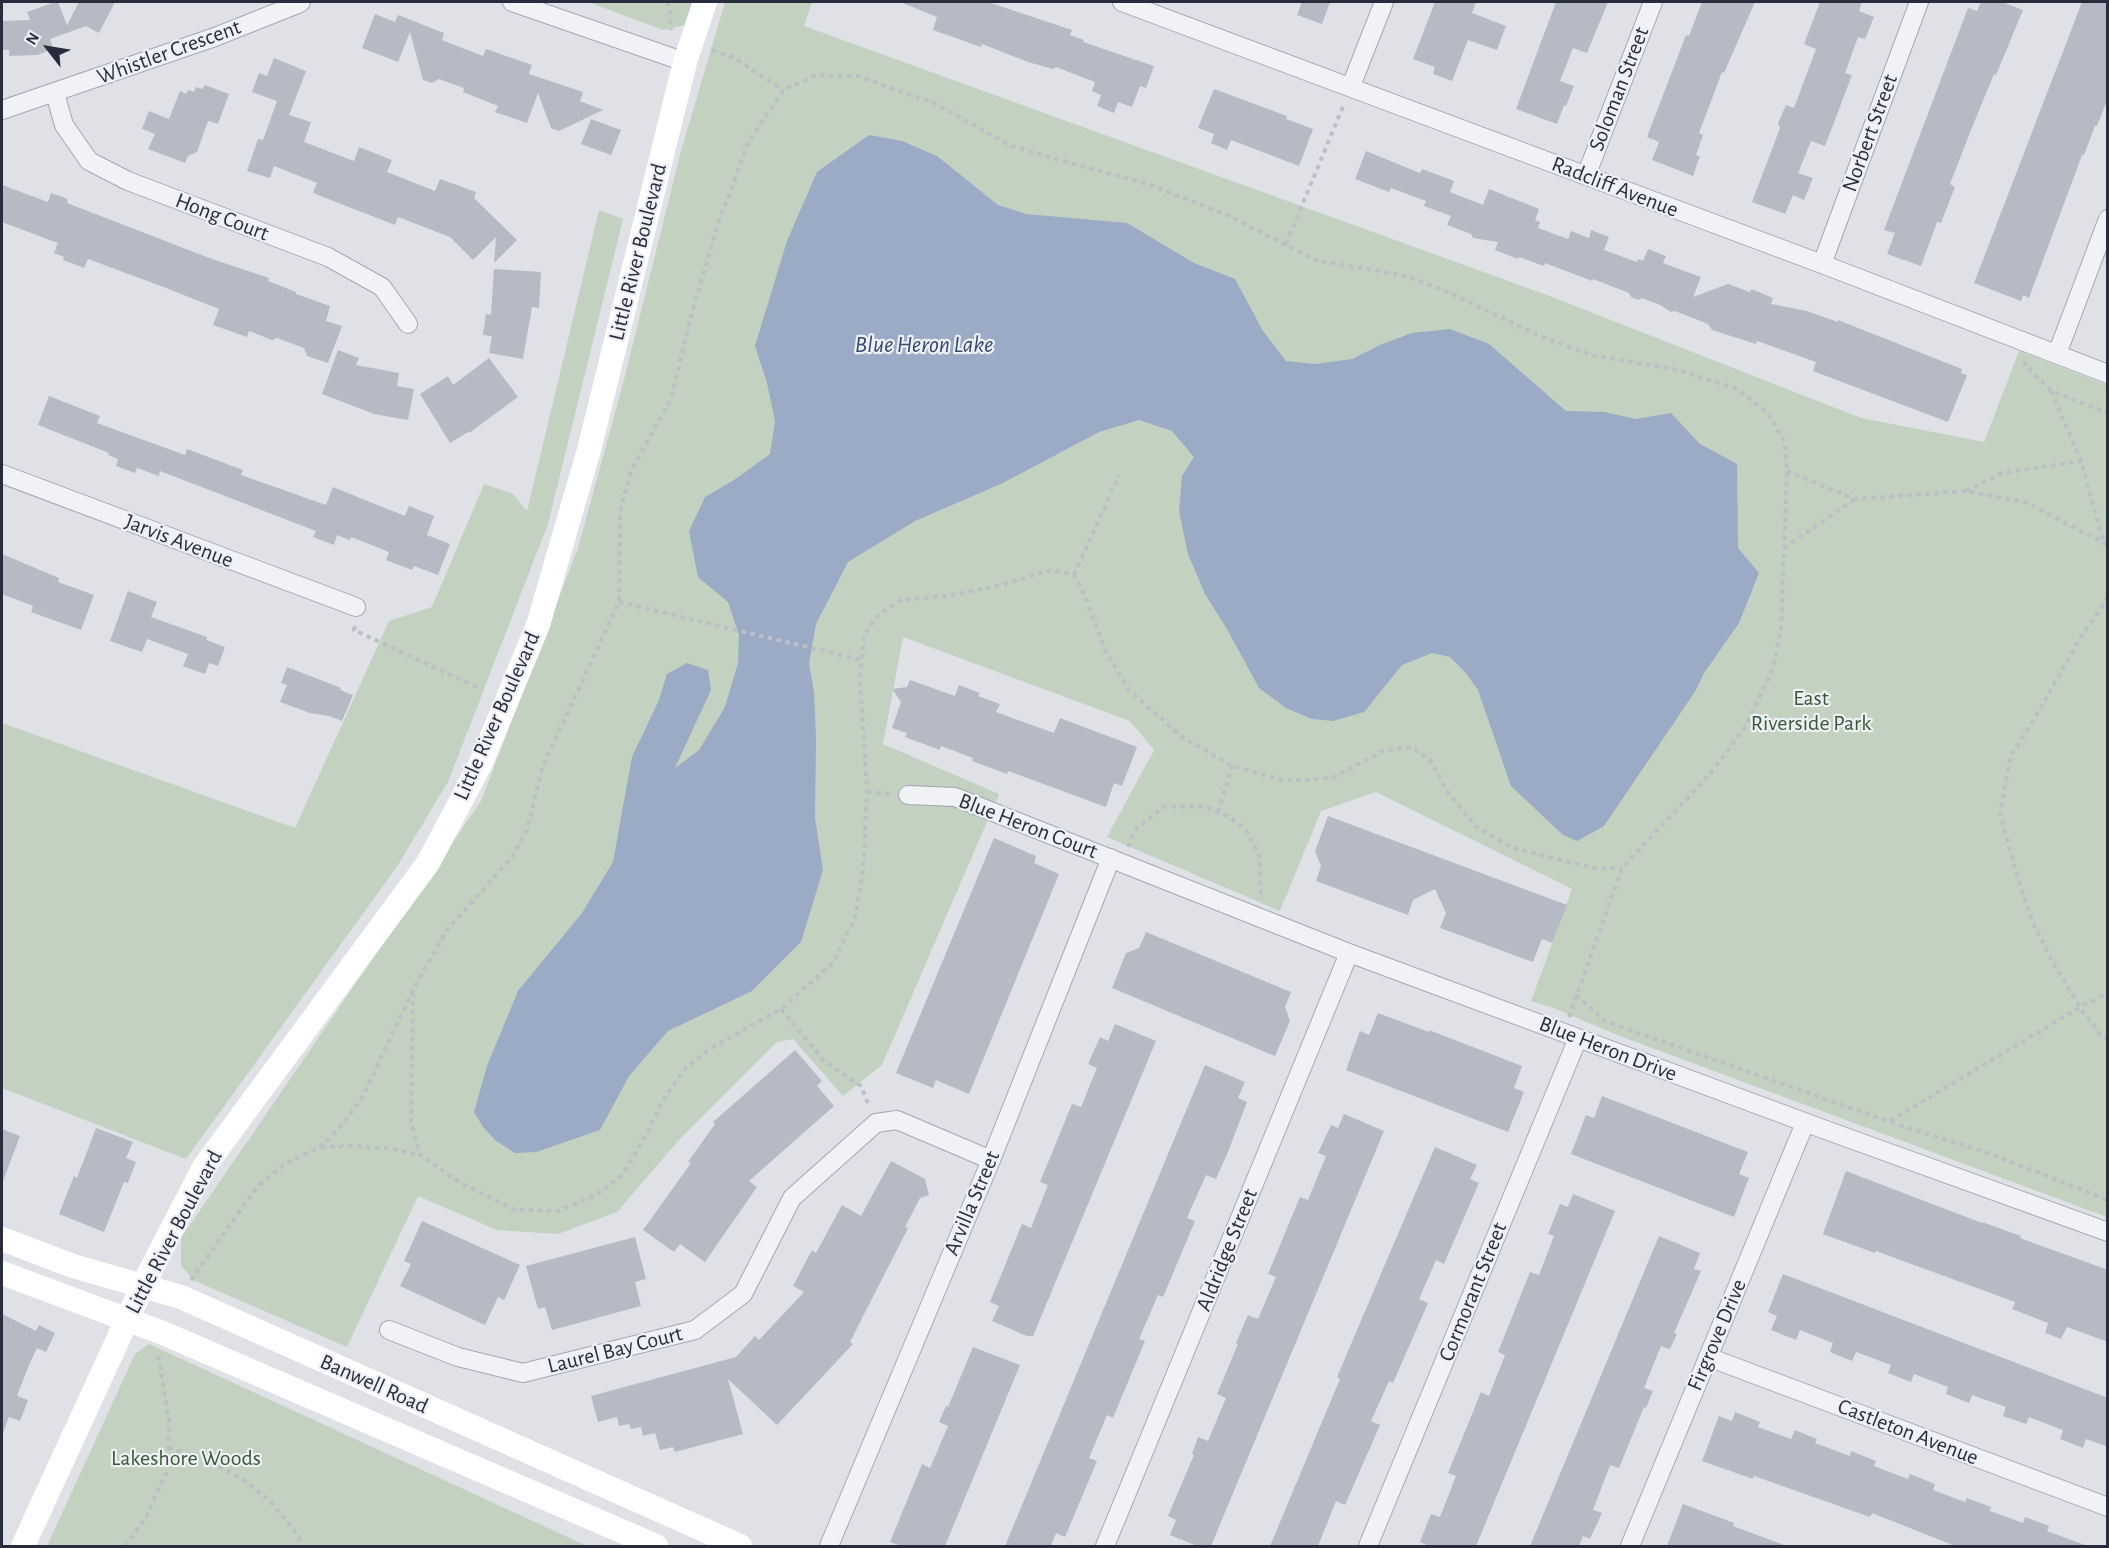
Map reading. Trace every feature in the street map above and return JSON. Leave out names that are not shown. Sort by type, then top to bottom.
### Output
[{"type":"street","name":"Whistler Crescent","points":[[2,110],[215,37],[300,2]]},
{"type":"street","points":[[512,2],[685,62]]},
{"type":"street","name":"Little River Boulevard","points":[[23,1546],[143,1285],[204,1167],[428,862],[481,763],[538,625],[586,461],[685,62],[705,2]]},
{"type":"street","name":"Radcliff Avenue","points":[[1122,2],[1822,264],[2108,374]]},
{"type":"street","points":[[1351,87],[1384,2]]},
{"type":"street","name":"Soloman Street","points":[[1586,176],[1653,2]]},
{"type":"street","name":"Norbert Street","points":[[1822,264],[1919,2]]},
{"type":"street","name":"Hong Court","points":[[55,93],[64,125],[89,160],[128,181],[328,257],[381,287],[408,324]]},
{"type":"street","points":[[2057,354],[2108,219]]},
{"type":"street","name":"Jarvis Avenue","points":[[2,474],[356,607]]},
{"type":"street","name":"Blue Heron Court","points":[[908,795],[955,797],[1116,860]]},
{"type":"street","name":"Blue Heron Drive","points":[[1116,860],[1349,953],[1805,1123],[2108,1232]]},
{"type":"street","name":"Arvilla Street","points":[[829,1546],[1116,860]]},
{"type":"street","name":"Aldridge Street","points":[[1105,1546],[1349,953]]},
{"type":"street","name":"Cormorant Street","points":[[1368,1546],[1578,1038]]},
{"type":"street","points":[[876,1123],[897,1120],[991,1160]]},
{"type":"street","name":"Laurel Bay Court","points":[[389,1330],[458,1357],[524,1373],[695,1330],[743,1294],[792,1198],[876,1123]]},
{"type":"street","name":"Firgrove Drive","points":[[1630,1546],[1805,1123]]},
{"type":"street","name":"Banwell Road","points":[[2,1239],[73,1266],[181,1297],[740,1546]]},
{"type":"street","name":"Banwell Road","points":[[2,1273],[163,1333],[656,1546]]},
{"type":"street","name":"Castleton Avenue","points":[[1708,1357],[2108,1507]]},
{"type":"path","points":[[667,2],[670,8],[671,32]]},
{"type":"path","points":[[716,52],[733,57],[783,90]]},
{"type":"path","points":[[190,1281],[257,1187],[286,1163],[320,1147],[339,1129],[362,1098],[413,990],[446,931],[512,857],[528,830],[542,768],[619,602],[620,512],[631,471],[671,399],[692,312],[718,224],[749,141],[783,90],[817,75],[857,76],[934,103],[1011,146],[1153,186],[1225,214],[1315,260],[1406,276],[1448,292],[1537,335],[1592,355],[1679,370],[1737,389],[1768,413],[1785,443],[1787,471],[1781,629],[1773,669],[1745,727],[1710,774],[1622,868],[1569,1018]]},
{"type":"path","points":[[1286,244],[1351,87]]},
{"type":"path","points":[[2024,342],[2025,365],[2052,391],[2108,413]]},
{"type":"path","points":[[2052,391],[2081,461],[2106,544]]},
{"type":"path","points":[[1966,491],[2002,473],[2081,461]]},
{"type":"path","points":[[1787,471],[1855,499],[1966,491],[2025,502],[2106,544]]},
{"type":"path","points":[[1074,575],[1119,476]]},
{"type":"path","points":[[1783,549],[1855,499]]},
{"type":"path","points":[[320,1147],[383,1148],[420,1155],[459,1182],[515,1210],[558,1211],[596,1196],[622,1175],[647,1134],[663,1100],[685,1069],[708,1050],[781,1009],[833,963],[855,918],[863,870],[867,792],[860,681],[864,635],[879,614],[901,600],[946,596],[1052,570],[1074,575],[1084,594],[1105,650],[1128,689],[1182,737],[1232,766],[1286,781],[1332,778],[1385,750],[1412,747],[1430,760],[1447,791],[1475,826],[1514,848],[1597,869],[1622,868]]},
{"type":"path","points":[[2108,597],[2079,640],[2011,755],[2000,813],[2033,923],[2055,966],[2080,1006],[2100,1034],[2108,1039]]},
{"type":"path","points":[[619,602],[862,660]]},
{"type":"path","points":[[356,607],[354,630],[482,689]]},
{"type":"path","points":[[1218,812],[1232,766]]},
{"type":"path","points":[[1116,860],[1136,829],[1163,807],[1204,807],[1218,812],[1245,829],[1259,856],[1261,892],[1254,915]]},
{"type":"path","points":[[413,990],[411,1121],[420,1155]]},
{"type":"path","points":[[1890,1122],[2080,1006],[2108,993]]},
{"type":"path","points":[[1576,995],[1605,1022],[1890,1122],[1988,1153],[2108,1200]]},
{"type":"path","points":[[781,1009],[823,1060],[861,1086],[876,1123]]},
{"type":"path","points":[[125,1546],[146,1517],[168,1469],[169,1421],[157,1351]]},
{"type":"path","points":[[168,1448],[209,1461],[241,1478],[268,1500],[298,1535],[302,1546]]},
{"type":"green space","points":[[588,2],[692,2],[685,25],[663,30]]},
{"type":"green space","name":"East Riverside Park","points":[[725,2],[812,2],[804,26],[1547,295],[1861,418],[1984,442],[2019,351],[2107,385],[2107,1217],[1531,1001],[1572,889],[1376,792],[1321,811],[1280,911],[1107,837],[1154,750],[1130,721],[903,637],[883,744],[999,794],[882,1065],[843,1096],[793,1039],[777,1042],[678,1141],[617,1212],[558,1234],[497,1230],[418,1196],[347,1347],[193,1280],[181,1265],[181,1238],[481,801],[578,548],[624,380],[681,151]]},
{"type":"green space","points":[[599,210],[623,219],[548,524],[448,782],[398,865],[186,1159],[2,1088],[2,723],[295,828],[389,621],[432,607],[484,484],[513,494],[527,511]]},
{"type":"green space","name":"Lakeshore Woods","points":[[149,1344],[587,1546],[47,1546],[135,1354]]},
{"type":"water","name":"Blue Heron Lake","points":[[869,135],[902,141],[937,156],[998,205],[1026,214],[1127,223],[1194,263],[1235,279],[1263,331],[1286,361],[1315,364],[1352,359],[1382,344],[1412,333],[1450,329],[1489,344],[1566,411],[1604,412],[1636,419],[1671,413],[1700,444],[1737,464],[1738,548],[1759,573],[1739,623],[1604,826],[1577,841],[1563,835],[1511,786],[1478,690],[1450,657],[1432,653],[1402,665],[1364,712],[1333,721],[1312,719],[1286,708],[1259,688],[1205,594],[1188,554],[1179,511],[1182,476],[1194,457],[1172,431],[1139,420],[1099,432],[1003,483],[915,521],[848,562],[816,624],[809,663],[814,692],[816,738],[815,818],[823,870],[801,942],[752,991],[668,1031],[629,1076],[600,1130],[536,1152],[515,1153],[495,1140],[483,1127],[474,1112],[487,1066],[518,991],[582,913],[613,862],[632,757],[659,700],[667,674],[687,663],[708,670],[711,690],[675,768],[699,750],[725,707],[738,663],[739,635],[728,602],[698,577],[689,531],[705,497],[734,480],[770,454],[775,421],[767,383],[755,346],[787,241],[817,172]]},
{"type":"building","points":[[58,2],[67,25],[79,2],[115,2],[99,33],[86,26],[50,39],[53,49],[37,55],[9,56],[9,50],[2,50],[2,21],[30,20],[27,12]]},
{"type":"building","points":[[900,2],[988,2],[1072,30],[1070,35],[1084,40],[1083,42],[1154,66],[1146,88],[1140,86],[1132,107],[1118,102],[1114,113],[1097,106],[1101,95],[1092,91],[1095,82],[1056,67],[1053,69],[1028,62],[982,44],[981,47],[933,30],[937,17]]},
{"type":"building","points":[[1302,2],[1330,2],[1322,24],[1297,15]]},
{"type":"building","points":[[1435,2],[1476,2],[1472,13],[1506,26],[1497,50],[1468,40],[1452,81],[1433,74],[1435,67],[1413,59]]},
{"type":"building","points":[[1556,2],[1608,2],[1587,53],[1573,48],[1560,81],[1574,86],[1557,124],[1516,109]]},
{"type":"building","points":[[1702,2],[1755,2],[1724,73],[1722,72],[1699,133],[1703,135],[1696,155],[1700,156],[1693,176],[1652,160],[1659,142],[1647,137],[1686,35],[1689,36]]},
{"type":"building","points":[[1820,2],[1862,2],[1859,11],[1874,17],[1865,39],[1858,37],[1845,73],[1852,75],[1825,146],[1811,141],[1798,173],[1813,178],[1804,200],[1793,195],[1785,214],[1752,202],[1780,128],[1778,123],[1786,105],[1794,108],[1816,49],[1804,44]]},
{"type":"building","points":[[1981,2],[2002,2],[2023,10],[1971,130],[1950,184],[1955,187],[1941,223],[1937,222],[1921,266],[1887,254],[1895,233],[1884,230],[1968,8],[1977,11]]},
{"type":"building","points":[[2082,2],[2108,2],[2108,98],[2084,155],[2082,155],[2029,298],[2023,295],[2021,301],[1974,283]]},
{"type":"building","points":[[375,14],[395,22],[398,15],[444,33],[442,40],[483,56],[486,49],[532,65],[529,74],[583,92],[580,101],[603,110],[559,131],[551,128],[538,93],[527,123],[495,112],[498,106],[463,92],[464,88],[439,79],[432,83],[423,80],[410,32],[398,62],[362,48]]},
{"type":"building","points":[[274,58],[306,71],[289,115],[311,122],[304,142],[354,161],[359,147],[392,160],[387,172],[435,191],[440,179],[476,192],[474,198],[517,240],[494,263],[496,237],[473,260],[450,237],[398,217],[395,225],[313,193],[317,183],[274,166],[270,178],[247,171],[258,139],[263,140],[277,101],[252,92],[259,73],[267,76]]},
{"type":"building","points":[[205,85],[229,94],[218,124],[208,121],[197,152],[188,156],[185,163],[148,149],[155,134],[142,129],[149,111],[169,119],[180,91],[186,94],[188,90],[194,92],[196,87],[202,89]]},
{"type":"building","points":[[1214,89],[1287,116],[1286,119],[1313,129],[1299,166],[1231,140],[1227,150],[1211,143],[1214,134],[1198,128]]},
{"type":"building","points":[[591,119],[621,130],[611,155],[581,144]]},
{"type":"building","points":[[1366,151],[1420,173],[1422,169],[1454,181],[1450,192],[1483,205],[1489,189],[1539,209],[1535,220],[1540,222],[1538,228],[1568,239],[1571,231],[1589,238],[1591,230],[1609,237],[1604,250],[1637,262],[1638,259],[1643,261],[1648,249],[1666,256],[1663,263],[1701,277],[1693,297],[1728,284],[1750,292],[1751,289],[1773,298],[1771,304],[1807,311],[1838,322],[1838,320],[1962,369],[1961,373],[1967,375],[1948,422],[1813,371],[1816,362],[1757,341],[1756,344],[1712,330],[1708,324],[1675,311],[1671,312],[1642,298],[1638,300],[1631,297],[1629,293],[1593,279],[1592,281],[1545,263],[1544,266],[1495,250],[1498,242],[1473,238],[1471,234],[1447,225],[1451,216],[1424,206],[1426,201],[1391,188],[1389,192],[1355,179]]},
{"type":"building","points":[[2,185],[48,202],[51,193],[68,199],[67,203],[212,259],[269,278],[268,281],[296,292],[296,294],[330,306],[326,321],[342,326],[328,363],[307,356],[304,348],[277,338],[272,340],[249,331],[247,337],[213,325],[219,309],[166,288],[88,259],[84,268],[63,260],[64,257],[54,253],[58,243],[2,222]]},
{"type":"building","points":[[494,269],[541,272],[539,308],[532,307],[523,359],[489,353],[492,336],[483,335],[486,314],[491,315]]},
{"type":"building","points":[[338,350],[359,358],[356,365],[399,373],[397,386],[414,389],[408,420],[374,414],[322,394]]},
{"type":"building","points":[[489,358],[518,397],[469,433],[450,443],[420,394],[448,376],[453,385]]},
{"type":"building","points":[[49,396],[100,416],[97,423],[185,455],[187,449],[243,470],[241,475],[326,505],[333,487],[405,516],[409,506],[434,516],[427,535],[450,544],[438,575],[414,566],[412,570],[386,560],[389,552],[351,537],[350,540],[337,535],[334,545],[313,537],[316,531],[160,471],[159,476],[137,468],[135,473],[116,466],[118,459],[108,455],[109,453],[38,425]]},
{"type":"building","points":[[2,554],[59,578],[58,582],[94,595],[81,630],[31,612],[33,606],[2,594]]},
{"type":"building","points":[[128,591],[157,602],[151,617],[207,637],[206,640],[225,647],[218,666],[209,663],[205,674],[183,666],[188,654],[147,639],[142,652],[110,641]]},
{"type":"building","points":[[287,667],[353,695],[342,721],[280,702],[287,685],[281,683]]},
{"type":"building","points":[[910,680],[955,696],[959,685],[980,693],[978,696],[1000,704],[996,712],[1054,733],[1060,718],[1137,747],[1122,786],[1114,783],[1106,807],[1008,771],[1007,774],[941,746],[940,750],[905,737],[907,733],[892,728],[901,702],[892,689],[907,687]]},
{"type":"building","points":[[1328,816],[1567,905],[1552,943],[1542,939],[1533,962],[1440,928],[1446,913],[1435,889],[1413,900],[1408,915],[1316,881],[1321,866],[1315,851]]},
{"type":"building","points":[[994,838],[1036,856],[1034,863],[1059,874],[969,1094],[936,1080],[933,1088],[896,1073]]},
{"type":"building","points":[[1146,932],[1291,992],[1285,1007],[1290,1021],[1275,1056],[1112,988],[1126,953],[1139,948]]},
{"type":"building","points":[[1378,1013],[1522,1066],[1514,1088],[1524,1092],[1508,1132],[1346,1070],[1360,1031],[1369,1035]]},
{"type":"building","points":[[1115,1024],[1156,1041],[1033,1336],[1027,1336],[992,1321],[999,1306],[990,1302],[1022,1224],[1031,1228],[1048,1185],[1040,1182],[1072,1104],[1081,1107],[1097,1068],[1088,1064],[1100,1037],[1108,1041]]},
{"type":"building","points":[[795,1050],[822,1081],[817,1086],[834,1106],[749,1181],[757,1187],[705,1262],[680,1244],[674,1252],[643,1230],[691,1163],[688,1162],[715,1124],[713,1122]]},
{"type":"building","points":[[1205,1065],[1245,1082],[1238,1098],[1247,1102],[1228,1152],[1216,1179],[1206,1175],[1187,1218],[1195,1221],[1163,1297],[1158,1295],[1139,1339],[1145,1341],[1113,1418],[1107,1415],[1089,1458],[1097,1461],[1065,1537],[1056,1533],[1051,1546],[1005,1546]]},
{"type":"building","points":[[1602,1096],[1748,1152],[1739,1174],[1749,1178],[1734,1217],[1571,1154],[1586,1115],[1594,1118]]},
{"type":"building","points":[[1344,1114],[1384,1131],[1211,1546],[1197,1546],[1170,1535],[1176,1520],[1168,1516],[1194,1455],[1192,1454],[1198,1437],[1208,1441],[1226,1398],[1217,1394],[1248,1315],[1258,1319],[1276,1277],[1268,1274],[1300,1197],[1308,1200],[1326,1156],[1318,1153],[1331,1125],[1338,1128]]},
{"type":"building","points":[[96,1128],[133,1142],[126,1158],[136,1162],[128,1183],[124,1182],[104,1232],[59,1214],[74,1176],[77,1178]]},
{"type":"building","points":[[2,1129],[20,1136],[3,1181],[2,1180]]},
{"type":"building","points":[[1435,1147],[1477,1165],[1470,1179],[1479,1183],[1444,1264],[1436,1260],[1419,1299],[1428,1303],[1393,1383],[1389,1381],[1371,1421],[1380,1425],[1345,1505],[1336,1501],[1318,1546],[1270,1546],[1340,1379],[1337,1377]]},
{"type":"building","points":[[891,1161],[925,1179],[929,1195],[920,1198],[905,1227],[908,1228],[850,1342],[853,1344],[777,1425],[728,1379],[743,1434],[675,1452],[673,1447],[660,1450],[655,1433],[643,1436],[641,1427],[631,1429],[629,1424],[619,1426],[617,1417],[598,1422],[591,1396],[736,1357],[755,1336],[759,1340],[804,1292],[793,1286],[812,1250],[816,1253],[842,1205],[861,1216]]},
{"type":"building","points":[[1846,1171],[2108,1270],[2108,1342],[2067,1327],[2061,1339],[2045,1333],[2048,1323],[2012,1309],[2015,1302],[1823,1234]]},
{"type":"building","points":[[1573,1194],[1615,1211],[1476,1546],[1429,1546],[1420,1542],[1431,1514],[1440,1517],[1456,1476],[1448,1473],[1481,1392],[1489,1396],[1505,1355],[1498,1352],[1530,1272],[1539,1275],[1554,1236],[1548,1234],[1560,1204],[1568,1207]]},
{"type":"building","points":[[422,1221],[520,1265],[504,1300],[498,1297],[485,1325],[400,1286],[411,1264],[404,1261]]},
{"type":"building","points":[[1659,1236],[1700,1253],[1694,1269],[1701,1271],[1674,1333],[1677,1334],[1670,1349],[1661,1346],[1644,1388],[1653,1391],[1619,1468],[1610,1465],[1593,1510],[1602,1513],[1590,1539],[1583,1536],[1579,1546],[1530,1546]]},
{"type":"building","points":[[635,1237],[646,1279],[635,1282],[641,1306],[552,1330],[545,1307],[538,1309],[526,1266]]},
{"type":"building","points":[[1783,1274],[2108,1398],[2108,1447],[2086,1439],[2083,1448],[2060,1439],[2063,1430],[2029,1417],[2026,1424],[2003,1416],[2006,1407],[1972,1395],[1969,1403],[1946,1394],[1948,1387],[1914,1374],[1911,1382],[1888,1373],[1891,1365],[1856,1352],[1852,1361],[1830,1352],[1833,1343],[1800,1330],[1796,1340],[1771,1330],[1777,1316],[1768,1312]]},
{"type":"building","points":[[2,1314],[36,1331],[39,1325],[55,1333],[46,1352],[37,1348],[29,1365],[17,1396],[28,1400],[20,1421],[9,1417],[3,1433]]},
{"type":"building","points":[[973,1347],[1020,1365],[945,1546],[901,1546],[890,1542],[922,1464],[930,1468],[948,1426],[939,1422],[946,1406],[948,1407]]},
{"type":"building","points":[[1735,1412],[1760,1422],[1758,1427],[1791,1439],[1795,1430],[1817,1439],[1815,1443],[1850,1456],[1851,1451],[1876,1461],[1874,1466],[1908,1479],[1910,1474],[1935,1484],[1933,1490],[1965,1502],[1967,1498],[1991,1507],[1990,1511],[2023,1523],[2025,1517],[2049,1526],[2047,1531],[2085,1546],[1955,1546],[1872,1513],[1870,1517],[1754,1476],[1753,1479],[1702,1461],[1719,1416],[1732,1421]]},
{"type":"building","points":[[1683,1504],[1734,1523],[1733,1526],[1784,1546],[1667,1546]]}]
